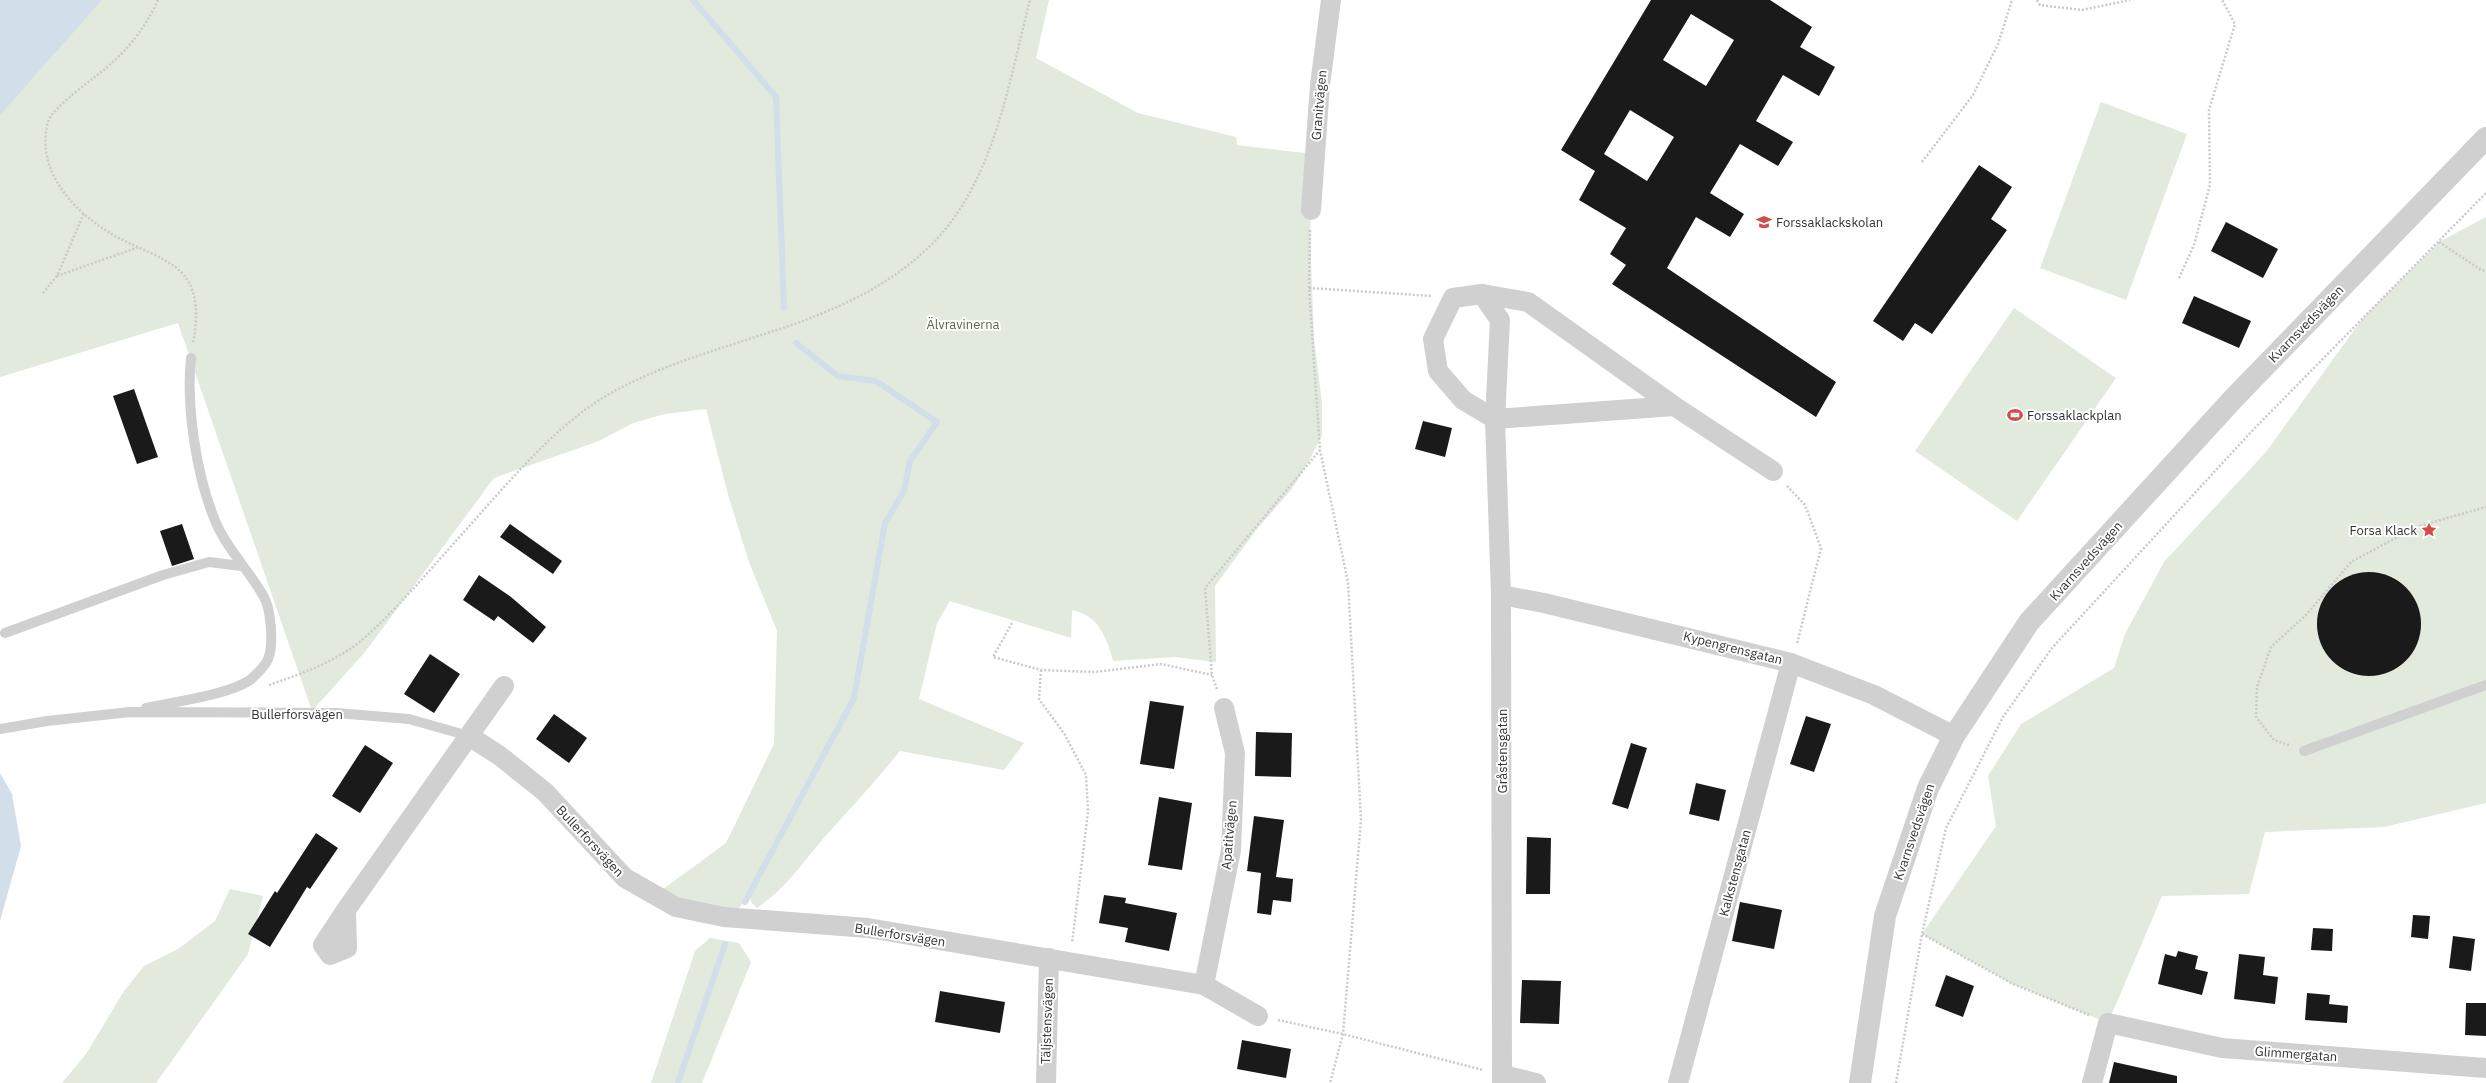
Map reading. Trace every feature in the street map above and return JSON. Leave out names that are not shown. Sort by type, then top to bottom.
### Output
[{"type":"street","name":"Granitvägen","points":[[1311,210],[1320,84],[1331,0]]},
{"type":"street","name":"Kvarnsvedsvägen","points":[[1860,1083],[1884,916],[1928,788],[1954,736],[2030,622],[2234,398],[2486,138]]},
{"type":"street","points":[[1674,406],[1495,419],[1463,400],[1438,371],[1433,339],[1453,298],[1482,294],[1528,302],[1674,406],[1773,471]]},
{"type":"street","name":"Gråstensgatan","points":[[1482,294],[1500,320],[1495,419],[1501,596],[1502,1079]]},
{"type":"street","name":"Kypengrensgatan","points":[[1501,596],[1544,603],[1791,663],[1874,695],[1954,736]]},
{"type":"street","name":"Kalkstensgatan","points":[[1678,1083],[1791,663]]},
{"type":"street","points":[[346,910],[504,686]]},
{"type":"street","name":"Apatitvägen","points":[[1204,985],[1231,850],[1235,753],[1224,708]]},
{"type":"street","name":"Bullerforsvägen","points":[[469,736],[500,756],[545,792],[625,878],[676,907],[724,917],[868,928],[1204,985],[1258,1016]]},
{"type":"street","name":"Täljstensvägen","points":[[1046,1083],[1049,958]]},
{"type":"street","points":[[2092,1083],[2108,1023]]},
{"type":"street","name":"Glimmergatan","points":[[2108,1023],[2222,1048],[2486,1068]]},
{"type":"street","points":[[1502,1079],[1536,1083]]},
{"type":"lane","points":[[130,712],[226,690],[251,680],[268,659],[272,630],[265,598],[241,566],[214,519],[199,470],[188,386],[191,358]]},
{"type":"lane","points":[[5,633],[163,575],[209,562],[241,566]]},
{"type":"lane","points":[[2304,751],[2486,685]]},
{"type":"lane","name":"Bullerforsvägen","points":[[0,729],[46,721],[130,712],[337,713],[409,719],[469,736]]},
{"type":"path","points":[[158,0],[149,18],[128,47],[108,67],[71,95],[48,121],[47,162],[57,184],[84,213],[109,233],[140,247],[181,272],[193,294],[198,316],[191,358]]},
{"type":"path","points":[[261,686],[317,668],[357,644],[394,609],[522,467],[569,422],[611,393],[657,372],[728,346],[801,324],[856,300],[891,280],[929,246],[962,210],[989,150],[1030,0]]},
{"type":"path","points":[[1922,162],[1973,95],[1998,44],[2012,0]]},
{"type":"path","points":[[2037,0],[2040,5],[2082,10],[2130,0]]},
{"type":"path","points":[[2179,278],[2194,246],[2210,185],[2209,110],[2235,24],[2222,0]]},
{"type":"path","points":[[1896,1083],[1922,934],[1946,828],[2003,717],[2052,648],[2251,432],[2486,193]]},
{"type":"path","points":[[1311,210],[1309,288],[1320,450],[1348,582],[1361,820],[1343,1034],[1330,1083]]},
{"type":"path","points":[[43,293],[57,276],[84,213]]},
{"type":"path","points":[[2439,242],[2481,270],[2486,271]]},
{"type":"path","points":[[57,276],[140,247]]},
{"type":"path","points":[[1309,288],[1453,298]]},
{"type":"path","points":[[1224,708],[1212,675],[1205,588],[1320,450]]},
{"type":"path","points":[[1773,471],[1805,505],[1821,548],[1791,663]]},
{"type":"path","points":[[2304,751],[2274,740],[2256,717],[2256,687],[2271,647],[2307,614],[2351,562],[2416,527],[2486,507]]},
{"type":"path","points":[[1012,624],[993,657],[1041,670],[1095,672],[1161,664],[1212,675]]},
{"type":"path","points":[[1041,670],[1039,699],[1064,735],[1086,775],[1088,812],[1069,961]]},
{"type":"path","points":[[1922,934],[2013,984],[2108,1023]]},
{"type":"path","points":[[1258,1016],[1343,1034],[1502,1079]]},
{"type":"green space","name":"Älvravinerna","points":[[66,0],[1049,0],[1036,58],[1138,113],[1236,137],[1237,145],[1313,154],[1310,203],[1311,262],[1314,338],[1322,403],[1322,435],[1308,463],[1291,490],[1257,529],[1215,586],[1216,662],[1175,657],[1113,661],[1108,644],[1100,628],[1089,617],[1081,613],[1072,610],[1071,638],[950,601],[937,623],[919,699],[1024,743],[1004,770],[900,751],[822,840],[792,877],[767,901],[757,908],[751,902],[750,894],[735,913],[659,892],[726,843],[774,744],[777,631],[749,562],[729,498],[706,409],[665,414],[633,423],[599,441],[494,478],[365,652],[312,711],[178,323],[0,377],[0,59]]},
{"type":"green space","points":[[2101,102],[2187,134],[2126,300],[2040,268]]},
{"type":"green space","points":[[2486,217],[2486,803],[2384,827],[2265,832],[2249,894],[2162,896],[2108,1023],[2013,984],[1922,934],[1996,826],[1988,776],[2021,724],[2114,668],[2125,634],[2164,562],[2266,452],[2363,318],[2439,242]]},
{"type":"green space","name":"Forssaklackplan","points":[[2014,308],[2116,378],[2017,521],[1915,451]]},
{"type":"green space","points":[[230,889],[263,896],[248,954],[156,1083],[62,1083],[86,1054],[124,991],[144,966],[178,949],[215,921]]},
{"type":"green space","points":[[710,938],[739,943],[751,962],[702,1083],[651,1083],[695,951]]},
{"type":"shaded area","points":[[0,0],[102,0],[0,115]]},
{"type":"shaded area","points":[[0,773],[12,794],[21,846],[0,921]]},
{"type":"building","points":[[1651,0],[1770,0],[1812,27],[1800,47],[1835,67],[1819,96],[1783,75],[1756,121],[1793,142],[1778,166],[1740,144],[1710,193],[1744,214],[1730,237],[1696,217],[1667,268],[1836,382],[1816,417],[1612,284],[1626,265],[1610,254],[1626,228],[1579,200],[1595,171],[1561,150]],"holes":[[[1691,14],[1734,40],[1706,86],[1663,60]],[[1630,110],[1674,137],[1647,181],[1604,154]]]},
{"type":"building","points":[[1979,165],[2012,187],[1991,219],[2007,230],[1932,334],[1915,323],[1903,341],[1873,321]]},
{"type":"building","points":[[2226,222],[2278,249],[2263,278],[2211,251]]},
{"type":"building","points":[[2194,296],[2251,321],[2239,348],[2182,323]]},
{"type":"building","points":[[134,389],[158,457],[137,464],[113,396]]},
{"type":"building","points":[[1423,421],[1452,428],[1445,457],[1415,449]]},
{"type":"building","points":[[182,524],[194,559],[172,566],[160,531]]},
{"type":"building","points":[[510,524],[562,561],[553,574],[500,537]]},
{"type":"building","points":[[2369,572],[2389,576],[2406,587],[2417,604],[2421,624],[2417,644],[2406,661],[2389,672],[2369,676],[2349,672],[2332,661],[2321,644],[2317,624],[2321,604],[2332,587],[2349,576]]},
{"type":"building","points":[[479,575],[511,597],[546,627],[533,643],[498,616],[494,621],[463,600]]},
{"type":"building","points":[[430,654],[460,674],[434,713],[404,694]]},
{"type":"building","points":[[1150,701],[1184,706],[1174,769],[1140,764]]},
{"type":"building","points":[[554,714],[587,738],[569,763],[536,739]]},
{"type":"building","points":[[1806,716],[1831,724],[1814,772],[1790,764]]},
{"type":"building","points":[[1256,732],[1292,733],[1291,777],[1255,776]]},
{"type":"building","points":[[1631,743],[1647,748],[1628,809],[1612,804]]},
{"type":"building","points":[[365,745],[393,763],[360,813],[332,796]]},
{"type":"building","points":[[1696,783],[1726,790],[1719,821],[1689,814]]},
{"type":"building","points":[[1159,797],[1192,803],[1182,870],[1148,865]]},
{"type":"building","points":[[1254,816],[1284,820],[1276,877],[1293,879],[1291,902],[1273,900],[1271,915],[1257,913],[1261,873],[1247,871]]},
{"type":"building","points":[[316,833],[338,848],[310,889],[307,887],[270,947],[248,934],[275,891],[277,893]]},
{"type":"building","points":[[1527,837],[1551,838],[1550,894],[1526,894]]},
{"type":"building","points":[[1104,895],[1126,898],[1125,903],[1177,913],[1169,951],[1125,942],[1128,928],[1099,923]]},
{"type":"building","points":[[1740,902],[1782,910],[1774,949],[1732,941]]},
{"type":"building","points":[[2413,915],[2430,916],[2428,939],[2411,937]]},
{"type":"building","points":[[2313,928],[2333,929],[2332,951],[2311,950]]},
{"type":"building","points":[[2453,936],[2475,939],[2471,971],[2449,968]]},
{"type":"building","points":[[2178,951],[2198,956],[2195,969],[2208,972],[2202,995],[2158,984],[2165,954],[2176,957]]},
{"type":"building","points":[[2239,954],[2265,957],[2263,975],[2278,977],[2275,1004],[2234,999]]},
{"type":"building","points":[[1946,975],[1974,986],[1963,1017],[1935,1006]]},
{"type":"building","points":[[1522,980],[1561,981],[1559,1024],[1520,1023]]},
{"type":"building","points":[[940,991],[1005,1002],[1000,1033],[935,1022]]},
{"type":"building","points":[[2307,993],[2330,995],[2329,1004],[2348,1006],[2347,1023],[2305,1020]]},
{"type":"building","points":[[2466,1003],[2486,1003],[2486,1036],[2465,1035]]},
{"type":"building","points":[[1242,1040],[1291,1049],[1286,1078],[1237,1069]]},
{"type":"building","points":[[2114,1062],[2177,1076],[2177,1083],[2109,1083]]},
{"type":"waterway","points":[[693,0],[776,97],[784,308]]},
{"type":"waterway","points":[[745,902],[854,698],[885,523],[904,491],[910,461],[937,422],[876,381],[838,376],[796,343]]},
{"type":"waterway","points":[[678,1083],[725,944]]},
{"type":"place","name":"Forssaklackskolan","points":[[1764,222]]},
{"type":"place","name":"Forssaklackplan","points":[[2015,415]]},
{"type":"place","name":"Forsa Klack","points":[[2429,530]]}]
